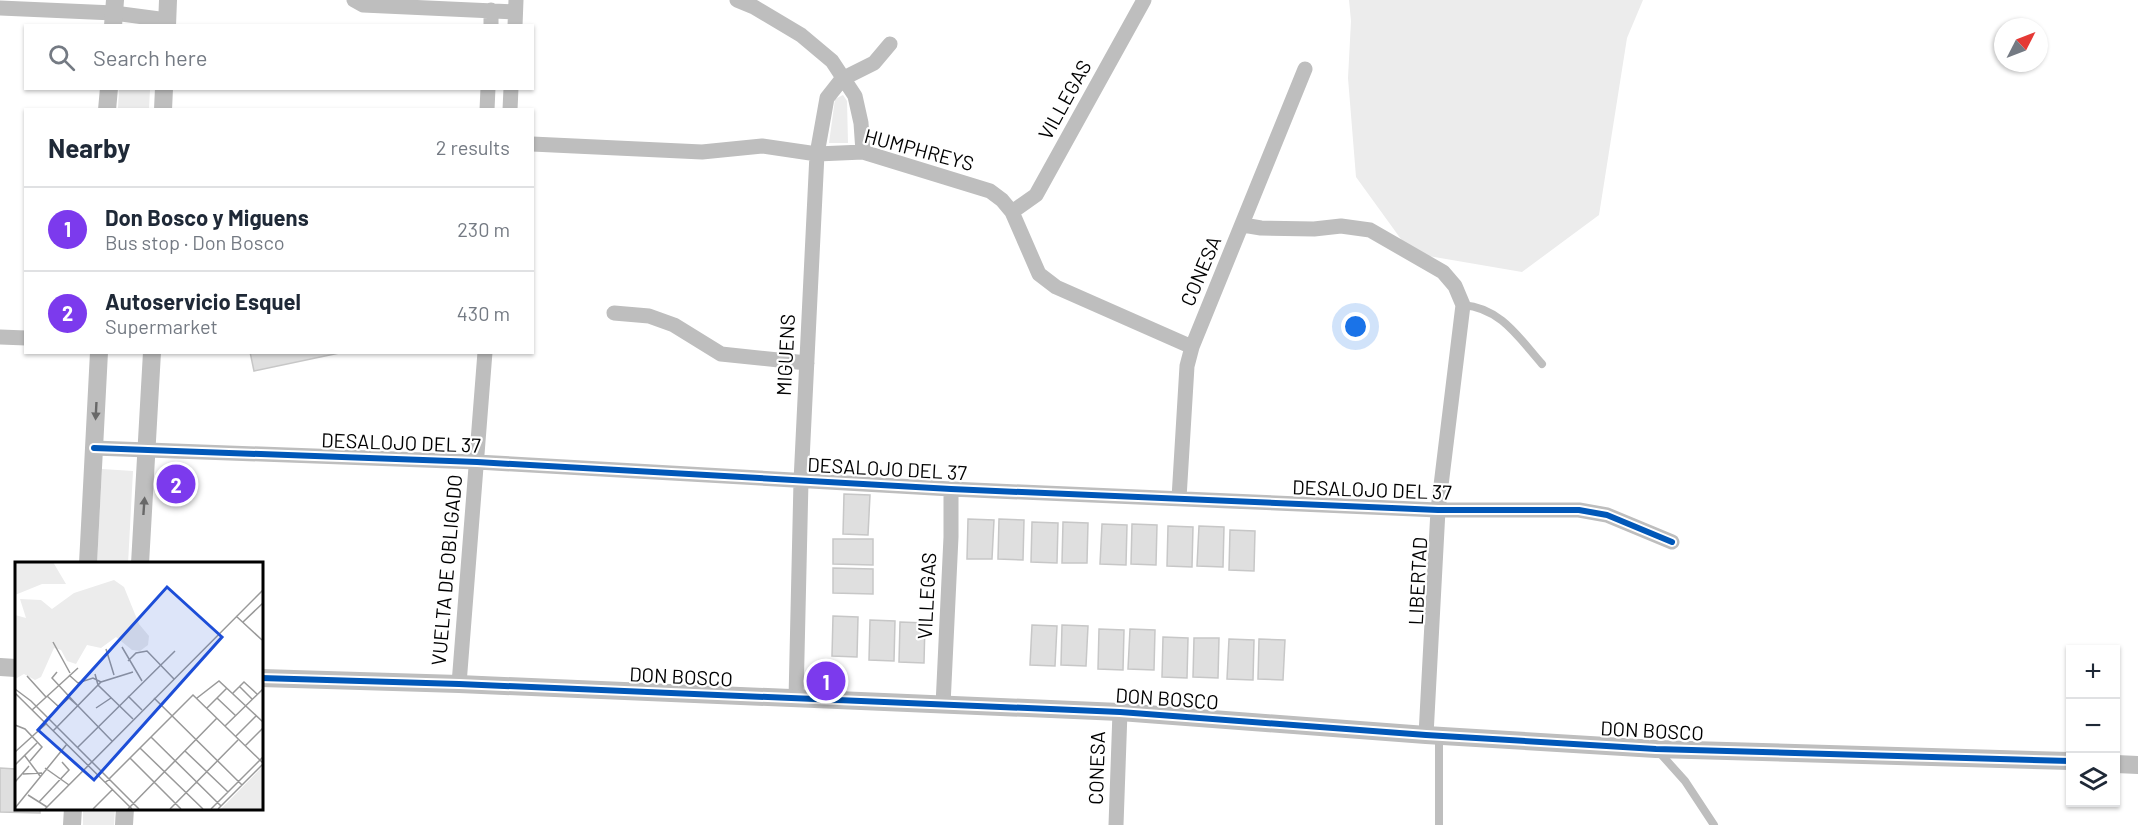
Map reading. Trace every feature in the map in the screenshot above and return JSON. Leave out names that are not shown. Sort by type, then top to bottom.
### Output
[{"type":"street","points":[[0,8],[114,13],[167,23],[168,0]]},
{"type":"street","points":[[354,0],[363,5],[491,18],[515,12]]},
{"type":"street","points":[[737,0],[754,7],[801,35],[832,61],[855,96],[861,123],[863,152]]},
{"type":"street","name":"VILLEGAS","points":[[1012,212],[1036,195],[1144,0]]},
{"type":"street","points":[[842,79],[874,63],[890,44]]},
{"type":"street","name":"CONESA","points":[[1179,498],[1187,366],[1192,347],[1305,69]]},
{"type":"street","name":"MIGUENS","points":[[796,699],[801,481],[817,154],[827,98],[842,79]]},
{"type":"street","points":[[107,108],[109,90]]},
{"type":"street","points":[[164,90],[164,108]]},
{"type":"street","points":[[487,108],[488,90]]},
{"type":"street","points":[[510,108],[511,90]]},
{"type":"street","name":"HUMPHREYS","points":[[534,144],[702,152],[762,146],[817,154],[863,152],[990,191],[1012,212],[1039,274],[1056,287],[1192,347]]},
{"type":"street","name":"LIBERTAD","points":[[1243,225],[1314,230],[1341,226],[1371,230],[1443,272],[1455,286],[1463,305],[1438,510],[1433,735]]},
{"type":"street","points":[[614,313],[649,316],[674,325],[721,354],[807,363]]},
{"type":"street","points":[[0,337],[24,338]]},
{"type":"street","points":[[88,562],[99,354]]},
{"type":"street","points":[[140,562],[152,354]]},
{"type":"street","name":"VUELTA DE OBLIGADO","points":[[459,684],[485,354]]},
{"type":"street","name":"DESALOJO DEL 37","points":[[94,448],[477,462],[951,489],[1438,510],[1579,510],[1607,515],[1672,542]]},
{"type":"street","name":"VILLEGAS","points":[[943,705],[951,489]]},
{"type":"street","points":[[0,667],[15,668]]},
{"type":"street","name":"DON BOSCO","points":[[262,678],[459,684],[1120,712],[1656,749],[2066,761]]},
{"type":"street","name":"CONESA","points":[[1116,825],[1120,712]]},
{"type":"street","points":[[2120,764],[2138,765]]},
{"type":"street","points":[[72,825],[73,810]]},
{"type":"street","points":[[124,825],[125,810]]},
{"type":"lane","points":[[1463,305],[1478,306],[1503,320],[1542,364]]},
{"type":"lane","points":[[1433,735],[1439,825]]},
{"type":"lane","points":[[1656,749],[1685,781],[1714,825]]},
{"type":"shaded area","points":[[1349,0],[1643,0],[1627,38],[1599,215],[1522,272],[1411,253],[1356,177],[1348,78],[1351,21]]},
{"type":"shaded area","points":[[119,90],[150,90],[149,108],[118,108]]},
{"type":"shaded area","points":[[843,95],[847,101],[848,143],[829,143],[835,99]]},
{"type":"shaded area","points":[[102,469],[133,471],[128,562],[97,562]]},
{"type":"shaded area","points":[[83,810],[115,810],[114,825],[83,825]]},
{"type":"building","points":[[250,354],[335,354],[254,371]]},
{"type":"building","points":[[844,494],[870,495],[868,535],[843,534]]},
{"type":"building","points":[[968,519],[994,520],[992,559],[967,559]]},
{"type":"building","points":[[999,519],[1024,520],[1023,560],[998,559]]},
{"type":"building","points":[[1032,522],[1058,523],[1057,563],[1031,562]]},
{"type":"building","points":[[1063,522],[1088,523],[1087,563],[1062,563]]},
{"type":"building","points":[[1102,524],[1127,525],[1126,565],[1100,564]]},
{"type":"building","points":[[1132,524],[1157,525],[1156,565],[1131,564]]},
{"type":"building","points":[[1168,526],[1193,527],[1192,567],[1167,566]]},
{"type":"building","points":[[1199,526],[1224,527],[1223,567],[1197,566]]},
{"type":"building","points":[[1230,530],[1255,531],[1254,571],[1229,570]]},
{"type":"building","points":[[833,539],[873,539],[873,565],[833,564]]},
{"type":"building","points":[[833,568],[873,569],[873,594],[833,593]]},
{"type":"building","points":[[833,616],[858,617],[857,657],[832,656]]},
{"type":"building","points":[[870,620],[895,621],[894,661],[869,660]]},
{"type":"building","points":[[900,622],[925,623],[924,663],[899,662]]},
{"type":"building","points":[[1032,625],[1057,626],[1055,666],[1030,665]]},
{"type":"building","points":[[1062,625],[1088,626],[1086,666],[1061,665]]},
{"type":"building","points":[[1099,629],[1124,630],[1123,670],[1098,669]]},
{"type":"building","points":[[1130,629],[1155,630],[1154,670],[1128,669]]},
{"type":"building","points":[[1163,637],[1188,638],[1187,678],[1162,677]]},
{"type":"building","points":[[1194,638],[1219,638],[1218,678],[1193,677]]},
{"type":"building","points":[[1229,639],[1254,640],[1253,680],[1227,679]]},
{"type":"building","points":[[1259,639],[1285,640],[1283,680],[1258,679]]},
{"type":"building","points":[[0,768],[15,769],[15,810],[40,810],[40,813],[0,812]]},
{"type":"cycle path","points":[[94,448],[477,462],[951,489],[1438,510],[1579,510],[1607,515],[1672,542]]},
{"type":"cycle path","points":[[262,678],[459,684],[1120,712],[1426,735],[1656,749],[2066,761]]},
{"type":"place","name":"Autoservicio Esquel","points":[[176,484]]},
{"type":"place","name":"Don Bosco y Miguens","points":[[826,681]]}]
